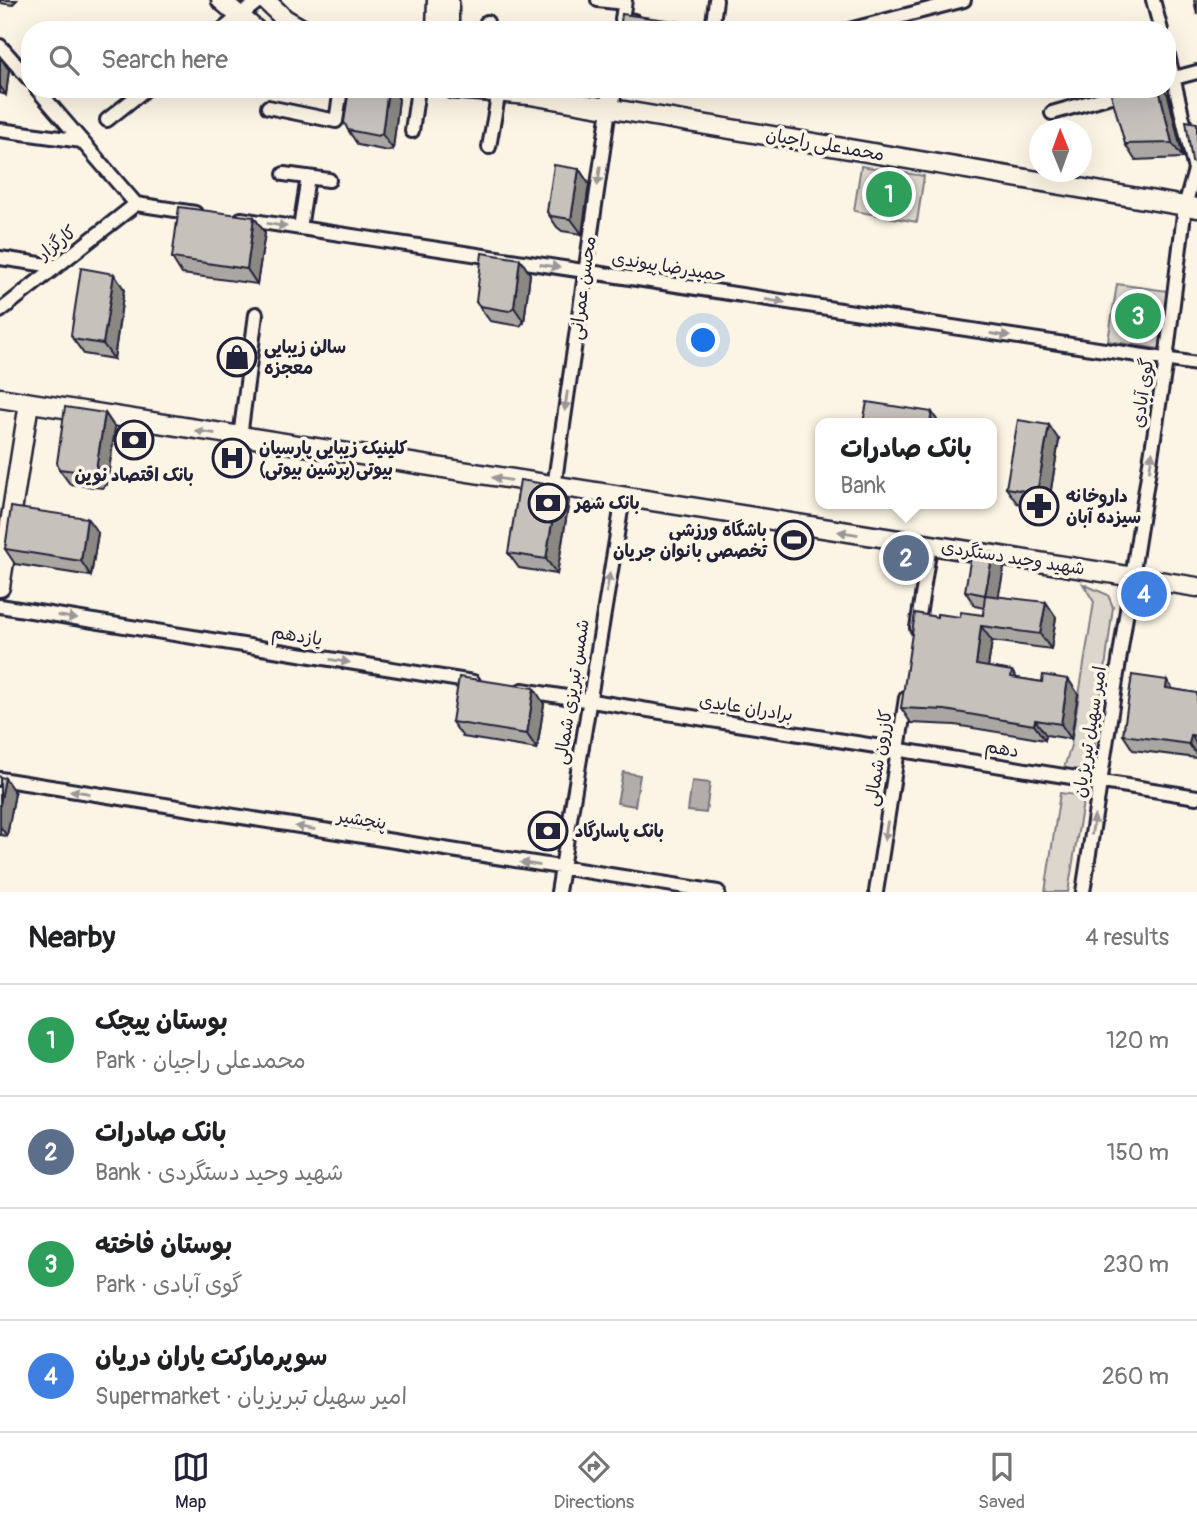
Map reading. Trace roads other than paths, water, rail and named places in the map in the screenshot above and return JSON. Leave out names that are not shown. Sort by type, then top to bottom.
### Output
[{"type":"main road","points":[[221,0],[246,21]]},
{"type":"main road","points":[[262,0],[288,21]]},
{"type":"main road","points":[[436,21],[437,0]]},
{"type":"main road","points":[[449,0],[449,21]]},
{"type":"main road","name":"محمدعلی راجیان","points":[[611,99],[1192,202]]},
{"type":"main road","name":"شهید وحید دستگردی","points":[[0,398],[1197,587]]},
{"type":"main road","points":[[0,587],[29,403]]},
{"type":"street","points":[[234,21],[262,0]]},
{"type":"street","points":[[598,0],[642,21]]},
{"type":"street","points":[[713,21],[716,0]]},
{"type":"street","points":[[884,21],[964,0]]},
{"type":"street","points":[[1153,0],[1159,21]]},
{"type":"street","points":[[0,46],[21,70]]},
{"type":"street","points":[[1176,78],[1197,72]]},
{"type":"street","points":[[45,98],[136,204],[205,214]]},
{"type":"street","points":[[107,120],[135,98]]},
{"type":"street","points":[[268,107],[336,121],[340,98]]},
{"type":"street","points":[[412,131],[417,98]]},
{"type":"street","points":[[489,147],[498,98]]},
{"type":"street","points":[[1052,113],[1104,98]]},
{"type":"street","name":"گوی آبادی","points":[[1133,577],[1195,170],[1176,98]]},
{"type":"street","name":"محسن عمرانی","points":[[554,487],[611,99]]},
{"type":"street","points":[[0,130],[82,141]]},
{"type":"street","points":[[284,174],[329,180]]},
{"type":"street","points":[[300,229],[308,177]]},
{"type":"street","name":"کارگزار","points":[[0,311],[136,204]]},
{"type":"street","name":"حمیدرضا پیوندی","points":[[232,218],[1197,365]]},
{"type":"street","points":[[0,258],[54,266]]},
{"type":"street","points":[[240,438],[256,314]]},
{"type":"street","name":"شمس تبریزی شمالی","points":[[558,892],[623,498]]},
{"type":"street","points":[[915,646],[930,545]]},
{"type":"street","name":"امیر سهیل تبریزیان","points":[[1083,892],[1133,577]]},
{"type":"street","name":"یازدهم","points":[[0,606],[492,685]]},
{"type":"street","name":"کازرون شمالی","points":[[876,892],[908,685]]},
{"type":"street","points":[[506,687],[588,701]]},
{"type":"street","name":"برادران عابدی","points":[[588,701],[898,750]]},
{"type":"street","name":"دهم","points":[[898,750],[1197,797]]},
{"type":"street","name":"پنجشیر","points":[[0,779],[561,870],[718,892]]},
{"type":"place","name":"بوستان پیچک","points":[[889,194]]},
{"type":"place","name":"بوستان فاخته","points":[[1138,316]]},
{"type":"place","name":"سالن زیبایی معجزه","points":[[237,357]]},
{"type":"place","name":"بانک اقتصاد نوین","points":[[134,440]]},
{"type":"place","name":"کلینیک زیبایی پارسیان بیوتی(پرشین بیوتی)","points":[[232,458]]},
{"type":"place","name":"بانک شهر","points":[[548,503]]},
{"type":"place","name":"داروخانه سیزده آبان","points":[[1039,506]]},
{"type":"place","name":"باشگاه ورزشی تخصصی بانوان جریان","points":[[794,540]]},
{"type":"place","name":"بانک صادرات","points":[[906,558]]},
{"type":"place","name":"سوپرمارکت یاران دریان","points":[[1144,594]]},
{"type":"place","name":"بانک پاسارگاد","points":[[548,831]]}]
